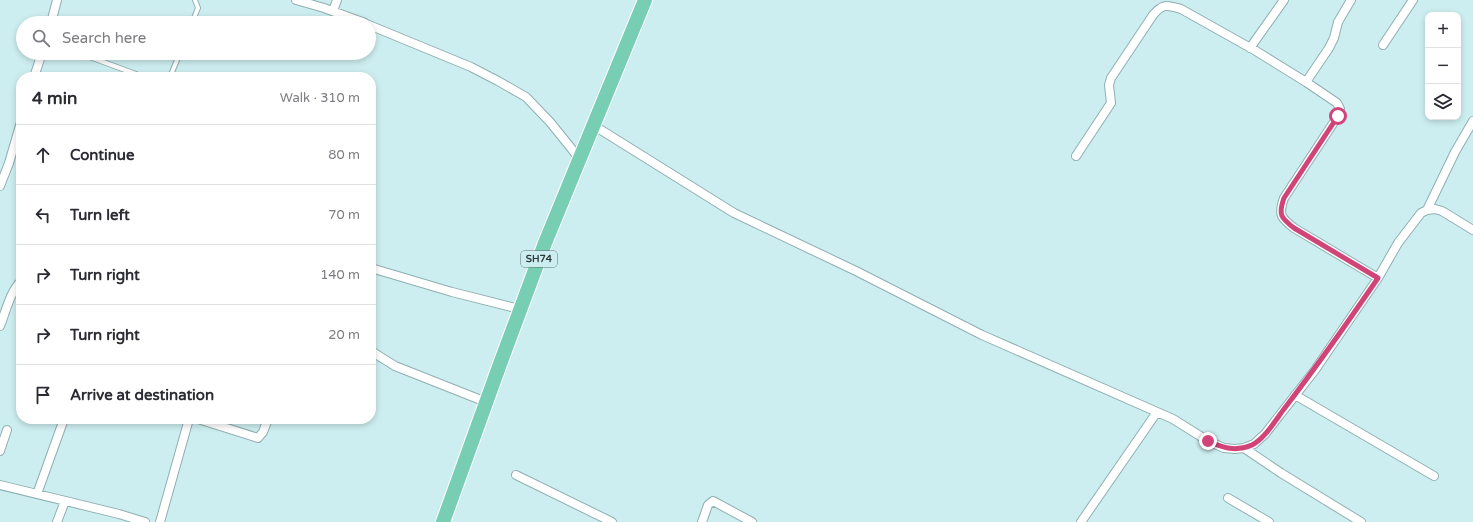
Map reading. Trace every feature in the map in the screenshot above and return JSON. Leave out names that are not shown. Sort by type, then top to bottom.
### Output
[{"type":"highway","name":"SH74","points":[[444,522],[519,309],[579,158],[646,0]]},
{"type":"street","points":[[52,16],[57,0]]},
{"type":"street","points":[[296,0],[346,16]]},
{"type":"street","points":[[333,11],[338,0]]},
{"type":"street","points":[[1250,48],[1284,0]]},
{"type":"street","points":[[1306,82],[1329,48],[1338,22],[1350,0]]},
{"type":"street","points":[[1383,45],[1413,0]]},
{"type":"street","points":[[1076,156],[1111,103],[1111,78],[1153,15],[1159,7],[1168,5],[1181,9],[1250,48],[1337,103],[1340,109],[1338,116],[1284,198],[1280,209],[1282,219],[1294,228],[1378,278]]},
{"type":"street","points":[[376,28],[471,66],[526,97],[550,122],[579,158]]},
{"type":"street","points":[[36,72],[40,60]]},
{"type":"street","points":[[1427,210],[1454,152],[1473,121]]},
{"type":"street","points":[[593,125],[734,214],[856,271],[982,335],[1173,419],[1208,441],[1224,448],[1244,448],[1254,444],[1265,434],[1315,370],[1378,278],[1398,243],[1421,213],[1427,210],[1435,209],[1442,211],[1473,230]]},
{"type":"street","points":[[0,186],[16,139]]},
{"type":"street","points":[[376,269],[452,292],[519,309]]},
{"type":"street","points":[[0,326],[16,288]]},
{"type":"street","points":[[376,354],[395,366],[486,402]]},
{"type":"street","points":[[1295,395],[1434,476]]},
{"type":"street","points":[[1081,522],[1158,412]]},
{"type":"street","points":[[37,494],[62,424]]},
{"type":"street","points":[[160,522],[188,424]]},
{"type":"street","points":[[214,424],[258,438],[263,432],[266,424]]},
{"type":"street","points":[[0,451],[7,430]]},
{"type":"street","points":[[1244,448],[1281,473],[1361,522]]},
{"type":"street","points":[[516,475],[612,522]]},
{"type":"street","points":[[0,485],[145,522]]},
{"type":"street","points":[[1228,498],[1269,522]]},
{"type":"street","points":[[57,522],[65,501]]},
{"type":"street","points":[[702,522],[708,505],[713,501],[752,522]]},
{"type":"lane","points":[[195,0],[198,8],[195,16]]},
{"type":"lane","points":[[98,60],[130,72]]},
{"type":"lane","points":[[172,72],[177,60]]},
{"type":"route","points":[[1208,441],[1224,448],[1244,448],[1254,444],[1265,434],[1315,370],[1378,278],[1294,228],[1282,219],[1280,209],[1284,198],[1338,116]]}]
